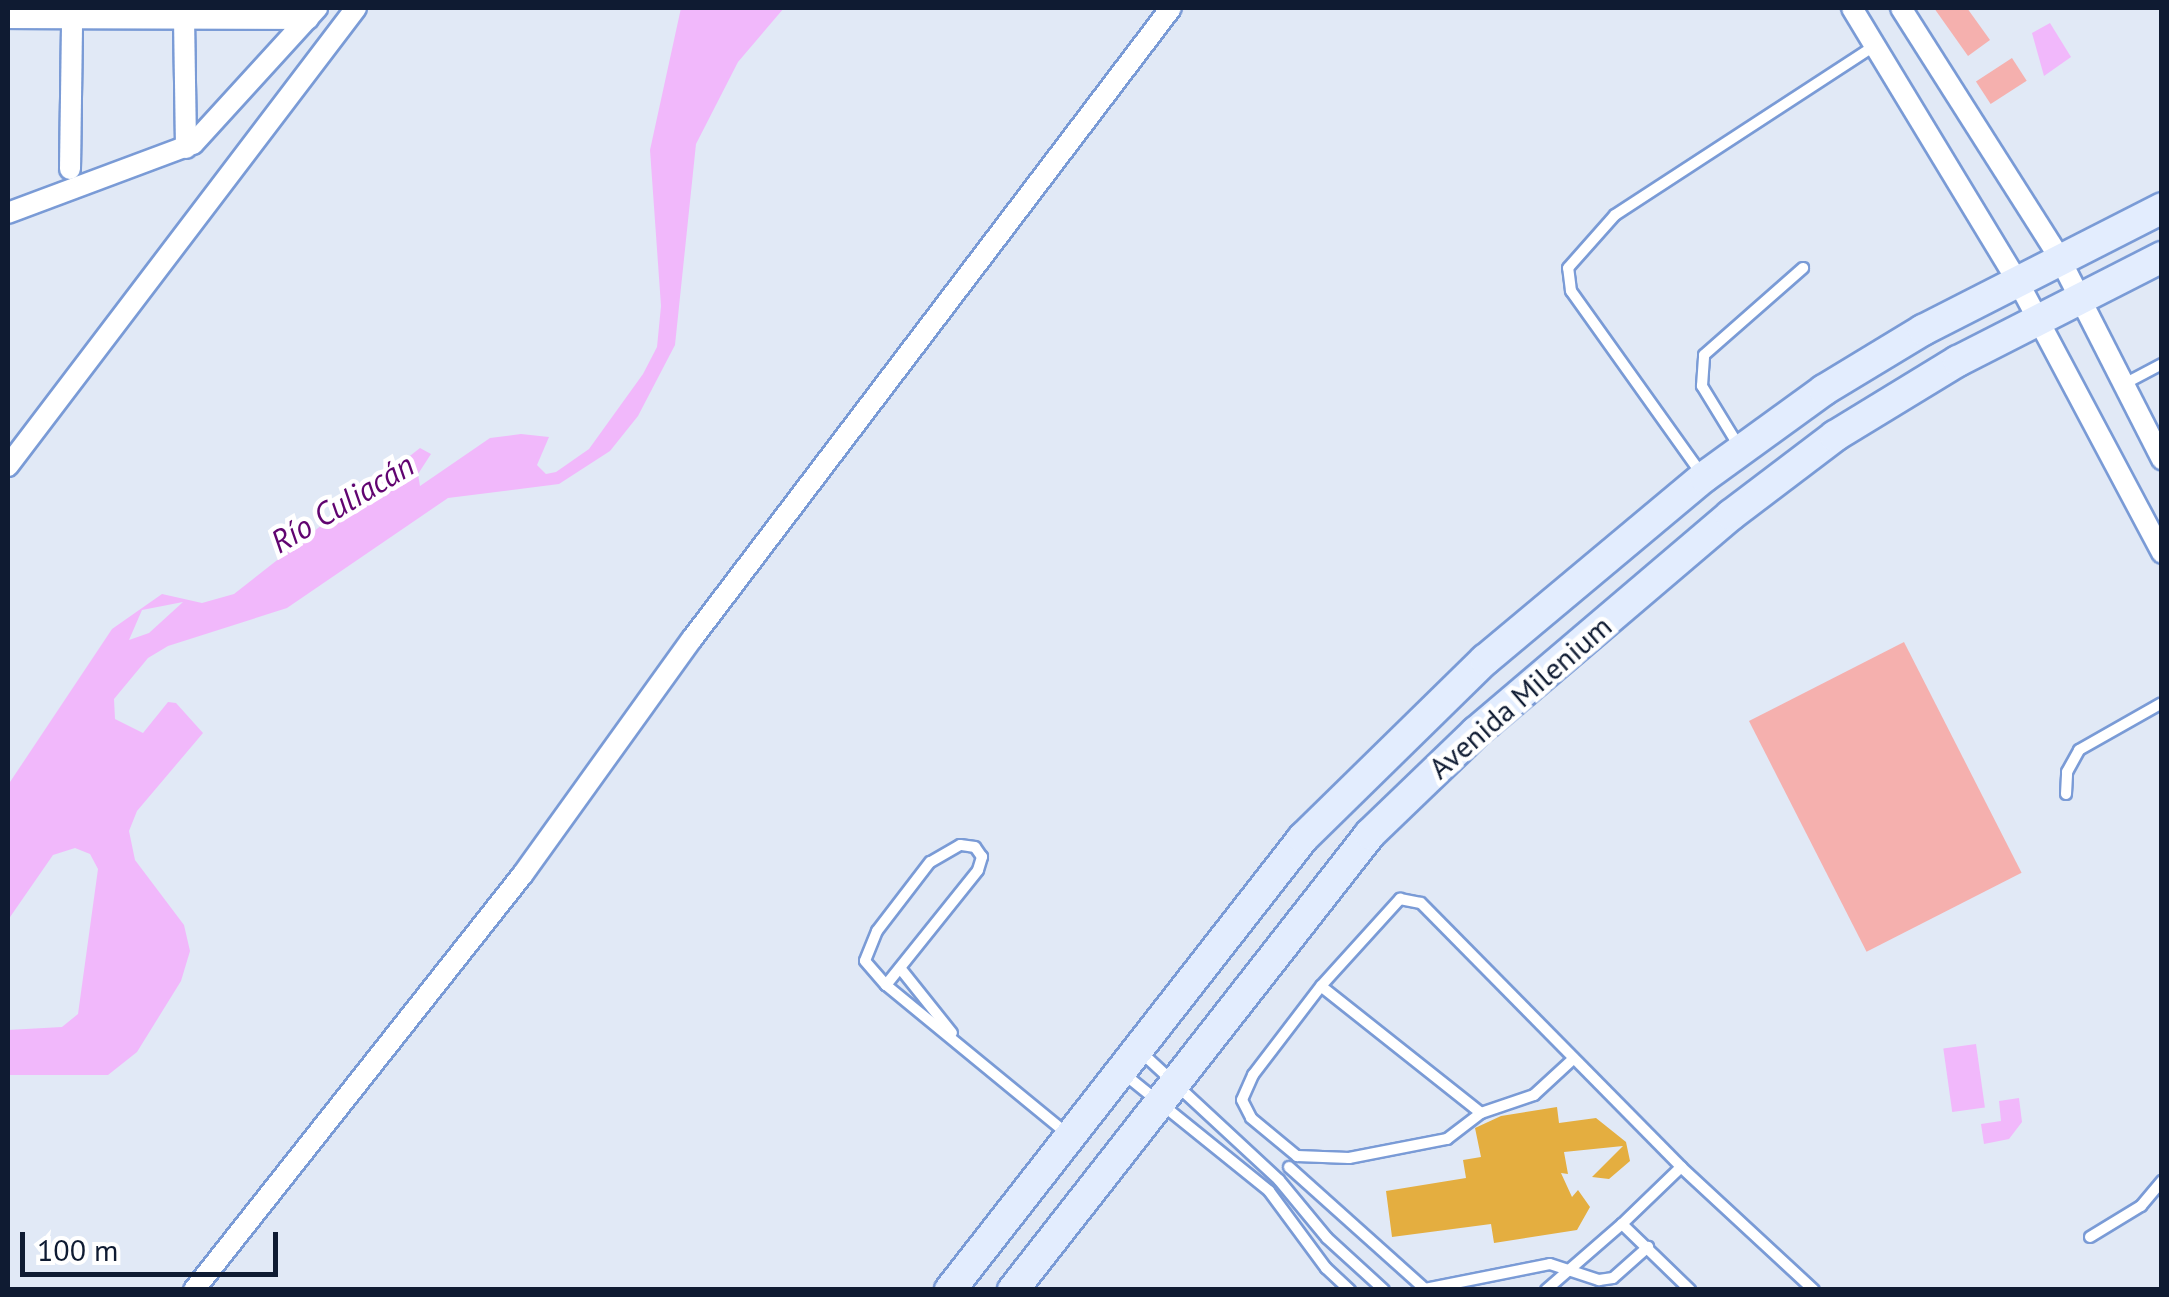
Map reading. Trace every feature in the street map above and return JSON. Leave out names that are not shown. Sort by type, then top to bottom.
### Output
[{"type":"street","points":[[8,466],[356,8]]},
{"type":"street","points":[[194,1290],[523,874],[692,640],[1170,8]]},
{"type":"street","points":[[1852,8],[2017,280],[2162,553]]},
{"type":"street","points":[[1900,8],[2060,259],[2162,458]]},
{"type":"street","points":[[8,18],[313,13]]},
{"type":"street","points":[[8,213],[186,148],[218,123],[313,13]]},
{"type":"street","points":[[70,169],[72,18]]},
{"type":"street","points":[[184,18],[186,148]]},
{"type":"street","name":"Avenida Milenium","points":[[950,1290],[1127,1059],[1346,792],[1485,660],[1704,477],[1870,359],[2162,208]]},
{"type":"street","name":"Avenida Milenium","points":[[1013,1290],[1165,1090],[1370,834],[1476,732],[1731,515],[1835,436],[2038,319],[2162,257]]},
{"type":"lane","points":[[1704,477],[1571,291],[1568,268],[1615,215],[1876,45]]},
{"type":"lane","points":[[1741,449],[1702,386],[1704,354],[1803,268]]},
{"type":"lane","points":[[2124,384],[2162,364]]},
{"type":"lane","points":[[2066,794],[2067,772],[2080,750],[2162,703]]},
{"type":"lane","points":[[886,984],[978,870],[982,858],[975,847],[960,845],[930,862],[868,944],[865,961],[886,984],[1068,1134]]},
{"type":"lane","points":[[1573,1059],[1534,1096],[1480,1113],[1447,1139],[1408,1150],[1326,1161],[1297,1156],[1251,1118],[1242,1100],[1253,1075],[1320,986],[1389,906],[1409,899],[1421,903],[1681,1167],[1814,1290]]},
{"type":"lane","points":[[900,968],[964,1049]]},
{"type":"lane","points":[[1320,986],[1480,1113]]},
{"type":"lane","points":[[1127,1059],[1280,1180],[1327,1238],[1384,1290]]},
{"type":"lane","points":[[1127,1059],[1269,1190],[1326,1268],[1350,1290]]},
{"type":"lane","points":[[1269,1190],[1297,1156]]},
{"type":"lane","points":[[1289,1167],[1425,1290],[1536,1264],[1569,1265],[1588,1278],[1613,1278],[1648,1247]]},
{"type":"lane","points":[[1546,1290],[1681,1167]]},
{"type":"lane","points":[[2090,1237],[2141,1206],[2162,1181]]},
{"type":"lane","points":[[1622,1224],[1690,1290]]},
{"type":"shaded area","points":[[681,8],[784,8],[738,62],[696,144],[675,345],[638,416],[610,451],[559,484],[448,498],[287,608],[168,646],[148,658],[114,699],[115,719],[143,733],[168,702],[176,703],[203,733],[137,811],[129,831],[135,860],[184,925],[190,951],[181,981],[137,1052],[108,1075],[8,1075],[8,1030],[62,1027],[78,1014],[98,869],[90,854],[75,848],[53,855],[8,920],[8,785],[112,629],[162,594],[202,603],[234,594],[420,448],[431,454],[418,474],[420,486],[490,438],[521,434],[549,437],[537,465],[546,474],[556,472],[589,449],[643,374],[657,347],[661,306],[650,150]],"holes":[[[183,602],[149,633],[129,640],[142,610]]]},
{"type":"shaded area","points":[[1934,8],[1967,8],[1990,40],[1968,56]]},
{"type":"shaded area","points":[[2050,23],[2071,57],[2044,76],[2032,33]]},
{"type":"shaded area","points":[[2012,58],[2027,81],[1991,104],[1976,81]]},
{"type":"shaded area","points":[[1904,642],[2022,873],[1867,952],[1749,721]]},
{"type":"shaded area","points":[[1976,1044],[1985,1107],[1952,1112],[1943,1049]]},
{"type":"shaded area","points":[[2019,1098],[2022,1122],[2009,1139],[1984,1144],[1981,1124],[2001,1121],[1999,1101]]},
{"type":"building","points":[[1557,1107],[1559,1123],[1596,1118],[1626,1142],[1630,1161],[1609,1179],[1592,1177],[1623,1146],[1564,1152],[1568,1174],[1561,1173],[1572,1197],[1578,1190],[1590,1207],[1577,1230],[1494,1243],[1491,1224],[1392,1237],[1386,1191],[1466,1178],[1463,1160],[1481,1157],[1475,1128],[1501,1116]]},
{"type":"water label","name":"Río Culiacán","points":[[342,503]]}]
